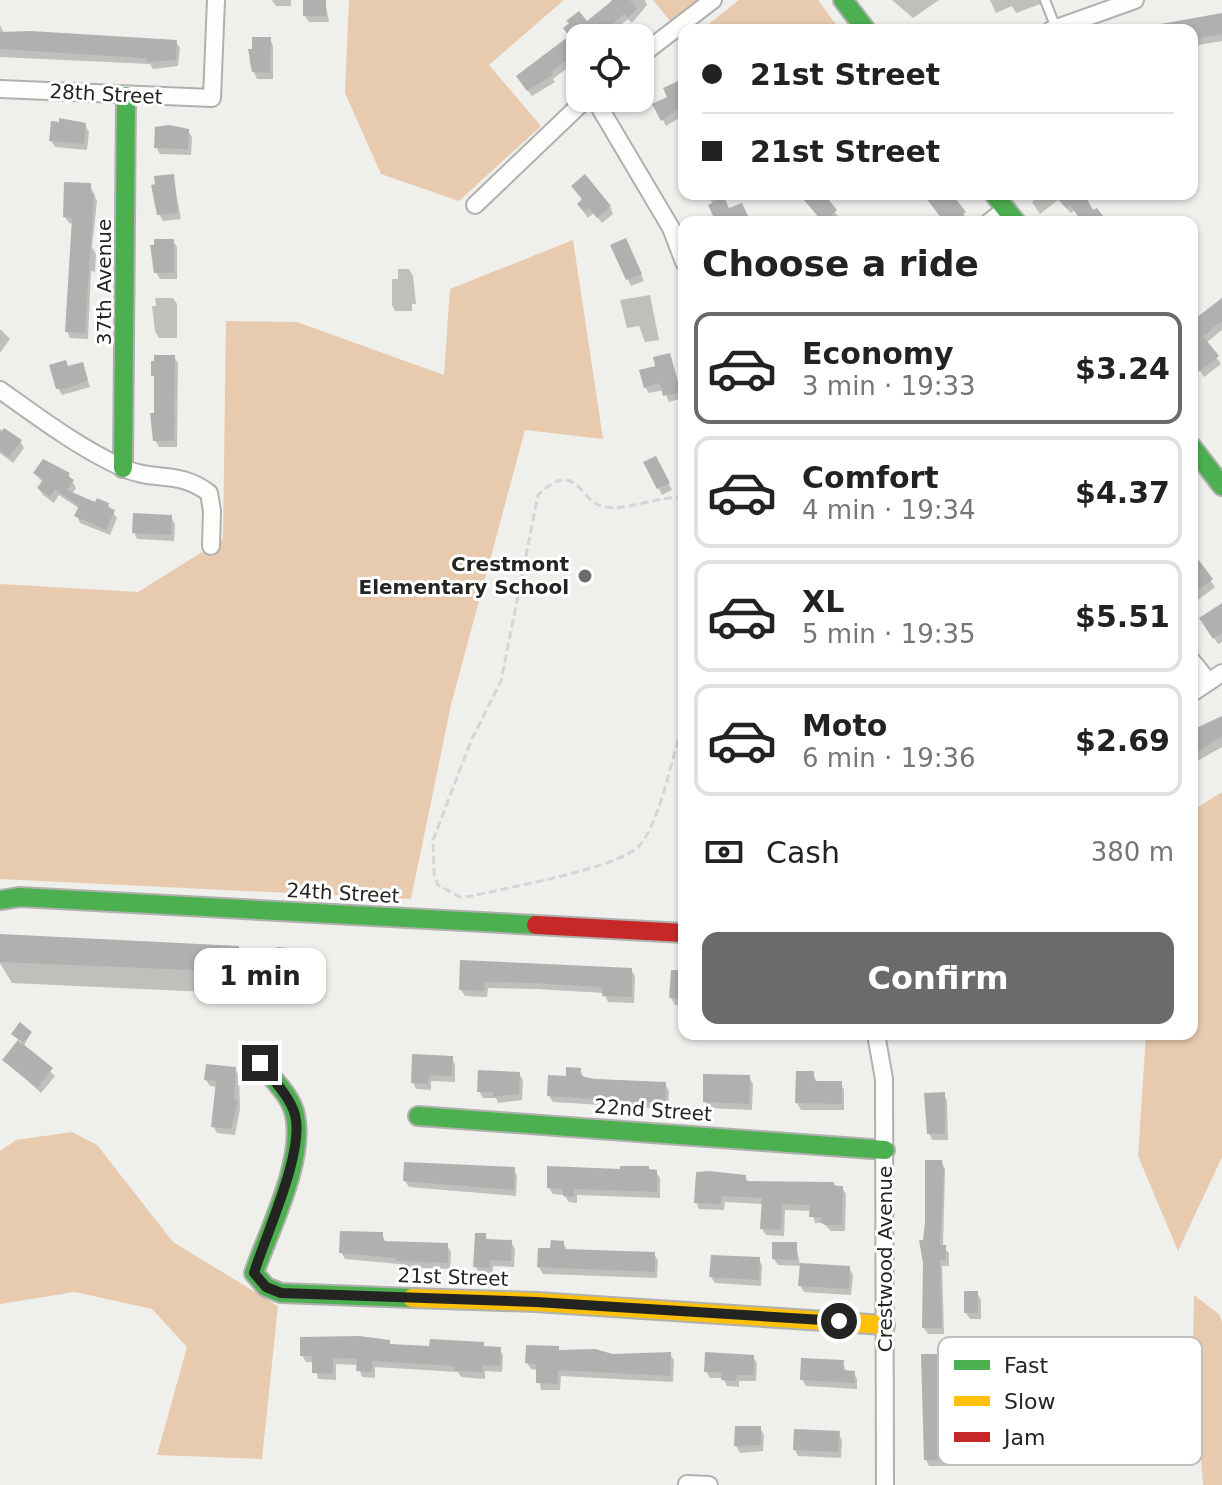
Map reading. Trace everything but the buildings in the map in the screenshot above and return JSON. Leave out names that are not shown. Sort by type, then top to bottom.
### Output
[{"type":"street","name":"28th Street","points":[[0,89],[212,98],[216,0]]},
{"type":"street","points":[[682,24],[713,0]]},
{"type":"street","points":[[843,0],[861,24]]},
{"type":"street","points":[[1067,24],[1135,0]]},
{"type":"street","points":[[654,45],[678,27]]},
{"type":"street","name":"37th Avenue","points":[[123,468],[126,96]]},
{"type":"street","points":[[475,205],[572,112]]},
{"type":"street","points":[[602,112],[671,228],[678,246]]},
{"type":"street","points":[[0,390],[123,468],[149,476],[191,479],[209,493],[211,546]]},
{"type":"street","points":[[1198,455],[1222,486]]},
{"type":"street","points":[[1198,665],[1216,678],[1198,689]]},
{"type":"street","name":"24th Street","points":[[0,900],[20,897],[678,933]]},
{"type":"street","name":"Crestwood Avenue","points":[[877,1040],[884,1079],[885,1485]]},
{"type":"street","name":"21st Street","points":[[260,1063],[290,1102],[296,1118],[296,1134],[274,1221],[254,1273],[266,1287],[281,1293],[536,1302],[885,1325]]},
{"type":"street","name":"22nd Street","points":[[418,1116],[885,1150]]},
{"type":"street","points":[[687,1484],[709,1485]]},
{"type":"lane","points":[[1045,0],[1052,24]]},
{"type":"path","points":[[678,498],[659,498],[608,507],[596,505],[577,484],[564,480],[548,485],[538,495],[501,681],[471,741],[433,840],[434,874],[438,885],[460,897],[472,896],[609,863],[639,848],[654,817],[678,739]]},
{"type":"shaded area","points":[[349,0],[564,0],[489,65],[541,126],[459,201],[381,174],[345,93]]},
{"type":"shaded area","points":[[653,0],[698,0],[671,22]]},
{"type":"shaded area","points":[[739,0],[818,0],[836,24],[709,24]]},
{"type":"shaded area","points":[[573,240],[603,439],[525,430],[451,705],[411,899],[0,879],[0,584],[138,592],[223,539],[226,321],[297,322],[444,375],[450,289]]},
{"type":"shaded area","points":[[1222,792],[1222,1157],[1178,1251],[1138,1156],[1146,1040],[1198,1040],[1198,807]]},
{"type":"shaded area","points":[[72,1132],[97,1145],[173,1242],[278,1306],[262,1459],[157,1455],[187,1347],[152,1309],[75,1292],[0,1304],[0,1151],[16,1140]]},
{"type":"shaded area","points":[[1194,1295],[1220,1315],[1222,1323],[1222,1485],[1203,1485],[1202,1337],[1193,1337]]},
{"type":"traffic: fast","points":[[843,0],[861,24]]},
{"type":"traffic: fast","points":[[123,468],[126,96]]},
{"type":"traffic: fast","points":[[999,200],[1011,216]]},
{"type":"traffic: fast","points":[[1198,455],[1222,486]]},
{"type":"traffic: fast","points":[[0,900],[20,897],[536,925]]},
{"type":"traffic: fast","points":[[260,1063],[290,1101],[297,1133],[290,1174],[254,1273],[266,1287],[281,1293],[412,1298]]},
{"type":"traffic: fast","points":[[418,1116],[885,1150]]},
{"type":"traffic: slow","points":[[412,1298],[536,1302],[885,1325]]},
{"type":"traffic: jam","points":[[536,925],[678,933]]},
{"type":"place","name":"Crestmont Elementary School","points":[[585,576]]},
{"type":"route","points":[[260,1063],[290,1102],[296,1118],[296,1134],[274,1221],[254,1273],[266,1287],[281,1293],[536,1302],[839,1321]]}]
